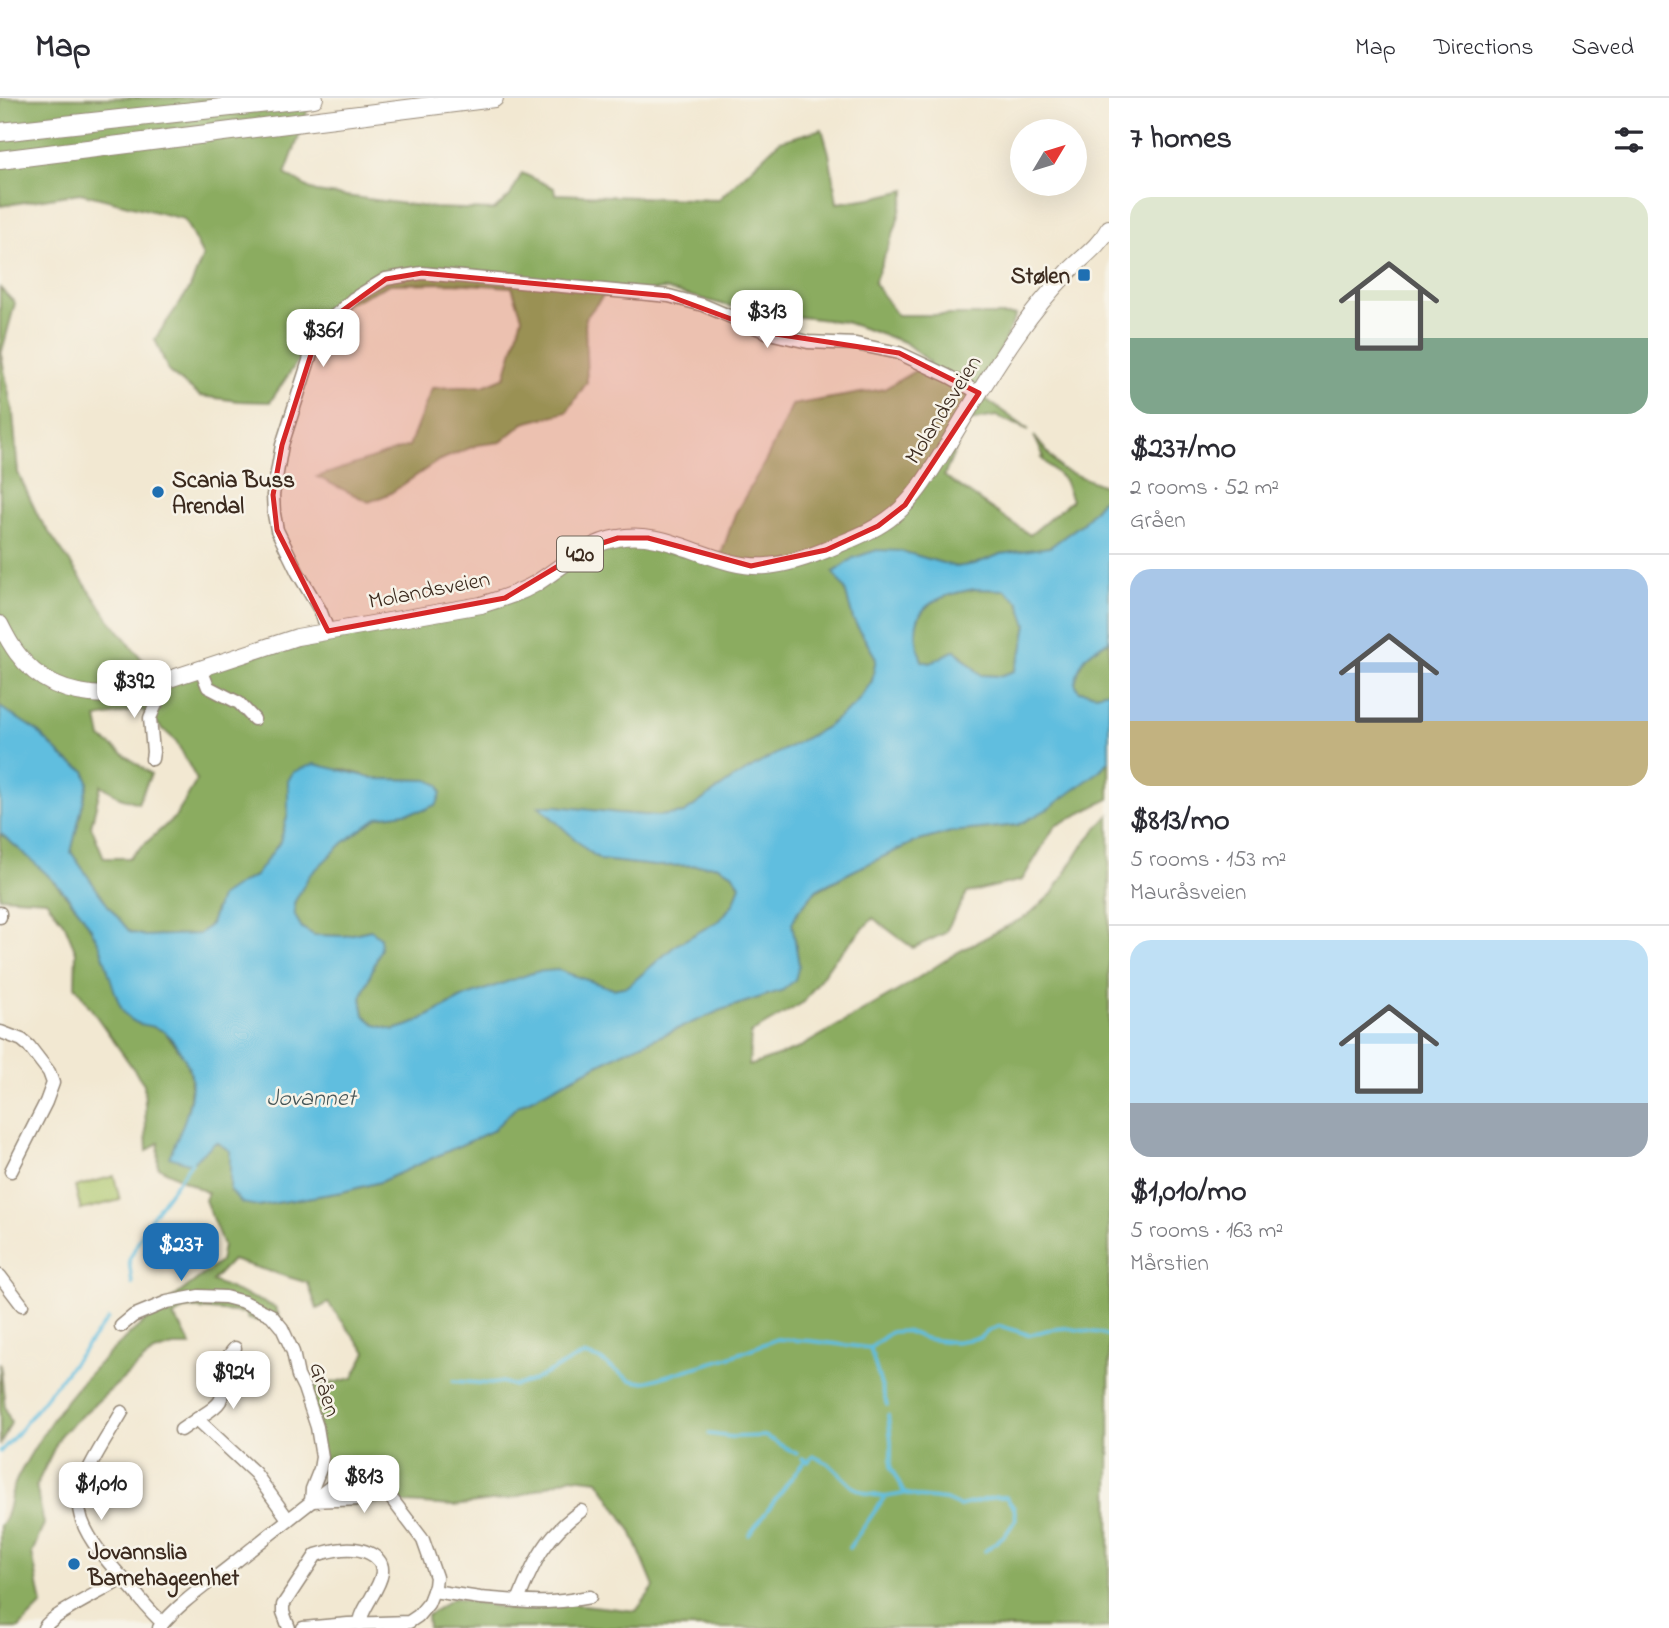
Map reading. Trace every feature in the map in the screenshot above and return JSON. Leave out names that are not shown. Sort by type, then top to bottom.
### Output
[{"type":"highway","points":[[0,132],[314,98]]},
{"type":"highway","points":[[0,160],[494,98]]},
{"type":"main road","name":"Molandsveien","points":[[0,624],[26,664],[49,682],[65,689],[103,696],[124,694],[279,642],[481,605],[505,598],[535,584],[590,547],[618,537],[648,538],[724,561],[751,566],[781,564],[825,550],[878,526],[905,505],[930,471],[1018,332],[1042,300],[1109,229]]},
{"type":"street","points":[[328,631],[320,610],[298,573],[278,530],[273,495],[282,445],[313,348],[331,319],[353,299],[386,279],[422,273],[668,296],[703,305],[769,333],[808,342],[856,344],[899,353],[979,393]]},
{"type":"street","points":[[201,669],[208,687],[239,703],[254,719]]},
{"type":"street","points":[[152,759],[150,718],[163,688],[162,682]]},
{"type":"street","points":[[0,1031],[22,1040],[29,1046],[50,1072],[53,1083],[10,1171]]},
{"type":"street","points":[[0,1276],[22,1305]]},
{"type":"street","name":"Gråen","points":[[121,1326],[132,1316],[167,1302],[200,1296],[225,1297],[254,1306],[271,1315],[282,1328],[293,1352],[298,1377],[317,1427],[322,1457],[311,1501]]},
{"type":"street","points":[[181,1430],[210,1411],[221,1400],[220,1376],[226,1359],[235,1348]]},
{"type":"street","points":[[122,1412],[89,1470],[79,1497],[81,1520],[96,1546],[161,1626],[186,1601],[354,1469],[366,1468],[372,1473],[423,1540],[436,1577],[428,1604],[418,1616],[405,1625],[360,1624],[303,1628]]},
{"type":"street","points":[[197,1419],[255,1473],[288,1519]]},
{"type":"street","points":[[311,1501],[368,1498],[376,1490],[377,1481]]},
{"type":"street","points":[[518,1601],[528,1575],[549,1538],[581,1511]]},
{"type":"street","points":[[289,1628],[283,1605],[316,1555],[331,1550],[353,1549],[367,1552],[374,1556],[382,1568],[379,1586],[360,1618],[360,1624]]},
{"type":"street","points":[[44,1628],[58,1616],[123,1578]]},
{"type":"street","points":[[433,1591],[537,1603],[590,1597]]},
{"type":"highlighted area","points":[[422,273],[669,296],[769,333],[899,353],[979,393],[905,505],[878,526],[826,550],[751,566],[648,538],[618,538],[590,547],[505,598],[328,631],[277,530],[273,495],[282,445],[313,348],[331,319],[386,279]]},
{"type":"green space","points":[[0,98],[308,98],[306,118],[285,174],[316,192],[435,208],[494,210],[510,196],[522,173],[554,188],[555,194],[718,200],[780,141],[822,129],[837,203],[906,190],[896,226],[874,283],[897,315],[1016,315],[980,395],[1029,430],[996,416],[968,421],[944,476],[1030,535],[1072,500],[1064,480],[1041,458],[1044,457],[1034,436],[1061,469],[1109,488],[1109,492],[1083,523],[1050,547],[1001,554],[975,564],[956,567],[901,551],[833,572],[845,589],[853,619],[876,658],[872,681],[855,705],[825,728],[731,780],[684,813],[658,816],[539,806],[601,860],[655,866],[716,865],[732,873],[740,885],[734,903],[720,920],[676,945],[629,986],[613,989],[558,970],[464,997],[413,1024],[394,1030],[376,1025],[364,1015],[361,998],[381,948],[371,930],[344,936],[314,935],[302,928],[295,916],[294,903],[308,876],[343,843],[378,817],[424,810],[441,793],[438,785],[428,780],[378,779],[342,769],[288,781],[288,814],[280,842],[255,876],[241,883],[215,909],[211,924],[199,934],[145,936],[130,932],[71,852],[88,783],[85,771],[66,760],[37,731],[0,707],[0,288],[15,303],[1,355],[13,414],[18,473],[39,518],[110,620],[148,667],[166,677],[225,661],[470,607],[570,563],[623,544],[683,555],[721,555],[735,514],[766,460],[792,405],[884,389],[930,362],[904,342],[845,322],[725,305],[665,289],[603,296],[585,319],[587,382],[567,412],[524,423],[501,442],[477,445],[438,461],[389,494],[369,502],[317,477],[409,446],[432,388],[483,386],[505,377],[522,317],[512,287],[452,283],[390,284],[342,306],[303,353],[270,402],[200,396],[169,372],[155,339],[190,288],[203,256],[184,219],[80,193],[0,206]],"holes":[[[141,709],[176,741],[197,780],[176,816],[129,858],[104,858],[91,826],[101,785],[120,797],[138,803],[151,774],[101,738],[97,718]]]},
{"type":"green space","points":[[975,589],[1006,590],[1019,602],[1027,625],[1022,651],[1014,671],[1000,676],[981,675],[960,654],[930,663],[922,661],[916,629],[918,618],[924,609],[944,597]]},
{"type":"green space","points":[[1109,641],[1109,691],[1096,694],[1079,691],[1075,683],[1082,662],[1095,649]]},
{"type":"green space","points":[[1109,761],[1109,799],[1055,826],[1022,880],[967,893],[945,933],[913,948],[873,918],[833,961],[804,1002],[751,1033],[749,1066],[797,1049],[901,989],[958,952],[1027,916],[1052,894],[1085,842],[1109,815],[1109,1627],[428,1628],[427,1616],[453,1598],[514,1610],[575,1604],[636,1611],[654,1587],[631,1531],[598,1480],[571,1477],[514,1498],[454,1506],[391,1502],[329,1506],[306,1389],[353,1378],[366,1352],[328,1303],[317,1309],[308,1283],[232,1260],[212,1281],[275,1307],[286,1330],[268,1322],[248,1319],[245,1313],[187,1308],[173,1317],[191,1346],[173,1346],[152,1353],[61,1434],[36,1486],[44,1524],[32,1553],[42,1605],[19,1628],[0,1628],[0,1526],[8,1511],[14,1486],[27,1460],[79,1385],[147,1319],[220,1262],[223,1245],[205,1200],[208,1193],[158,1167],[159,1142],[147,1151],[144,1084],[75,986],[76,952],[65,925],[46,900],[0,897],[0,833],[41,867],[82,914],[99,943],[109,971],[150,1026],[164,1031],[185,1058],[191,1076],[190,1097],[186,1117],[170,1157],[192,1162],[215,1142],[230,1150],[230,1191],[258,1206],[342,1192],[380,1182],[492,1131],[517,1106],[623,1052],[724,1009],[783,990],[799,965],[792,923],[798,911],[816,891],[912,843],[951,832],[1018,825],[1097,773]]},
{"type":"green space","points":[[114,1176],[120,1200],[81,1210],[75,1187]]},
{"type":"green space","points":[[0,1362],[5,1407],[11,1423],[0,1445]]},
{"type":"water","name":"Jovannet","points":[[1109,492],[1109,641],[1086,657],[1075,683],[1079,691],[1096,694],[1109,691],[1109,761],[1097,773],[1048,809],[1018,825],[951,832],[912,843],[816,890],[798,911],[792,923],[799,965],[795,980],[783,990],[724,1009],[623,1052],[517,1106],[492,1131],[380,1182],[342,1192],[258,1206],[242,1203],[230,1190],[230,1151],[216,1142],[192,1162],[169,1157],[186,1117],[191,1095],[191,1075],[184,1057],[163,1031],[134,1022],[125,1014],[99,944],[80,912],[42,870],[0,833],[0,707],[37,731],[66,760],[85,771],[88,782],[71,852],[130,932],[145,936],[199,934],[211,924],[220,897],[255,876],[280,842],[288,814],[288,781],[293,772],[314,764],[378,779],[428,780],[439,785],[441,793],[437,804],[424,810],[378,817],[343,843],[309,876],[294,903],[295,916],[302,928],[314,935],[344,936],[371,930],[380,937],[381,948],[361,998],[364,1015],[376,1025],[394,1030],[413,1024],[464,997],[535,972],[558,970],[613,989],[628,986],[676,945],[720,920],[734,903],[740,885],[732,873],[716,865],[655,866],[601,860],[539,806],[658,816],[684,813],[731,780],[825,728],[855,705],[872,681],[876,658],[853,619],[845,589],[833,573],[853,558],[877,550],[901,551],[956,567],[975,564],[1001,554],[1050,547],[1083,523]],"holes":[[[974,589],[1005,590],[1019,602],[1027,625],[1022,651],[1014,671],[1000,676],[981,675],[955,650],[930,663],[922,661],[916,629],[918,618],[924,609],[944,597]]]},
{"type":"waterway","points":[[132,1284],[129,1260],[148,1222],[192,1162]]},
{"type":"waterway","points":[[0,1452],[108,1319]]},
{"type":"waterway","points":[[453,1381],[491,1384],[502,1382],[514,1386],[534,1380],[586,1355],[599,1359],[630,1380],[649,1381],[727,1358],[777,1339],[870,1348],[891,1332],[906,1331],[927,1339],[953,1342],[979,1338],[1000,1326],[1030,1335],[1065,1328],[1100,1333],[1109,1337]]},
{"type":"waterway","points":[[870,1348],[887,1405]]},
{"type":"waterway","points":[[888,1415],[891,1468],[904,1493],[946,1500],[959,1506],[1006,1497],[1014,1508],[1016,1519],[1006,1534],[985,1551]]},
{"type":"waterway","points":[[709,1434],[732,1437],[765,1436],[797,1454]]},
{"type":"waterway","points":[[802,1458],[808,1462],[813,1456],[828,1463],[853,1487],[868,1494],[885,1497],[903,1494]]},
{"type":"waterway","points":[[749,1535],[805,1460]]},
{"type":"waterway","points":[[849,1548],[884,1498]]},
{"type":"place","name":"Stølen","points":[[1084,275]]},
{"type":"place","name":"Scania Buss Arendal","points":[[158,492]]},
{"type":"place","name":"Jovannslia Barnehageenhet","points":[[74,1564]]}]
